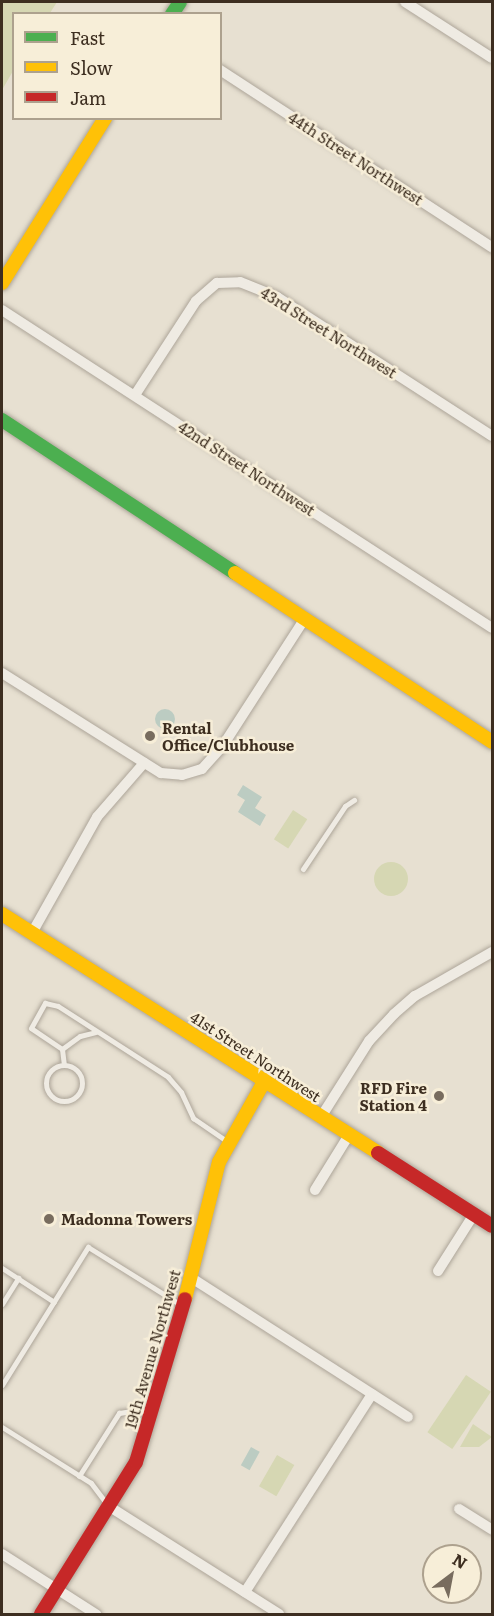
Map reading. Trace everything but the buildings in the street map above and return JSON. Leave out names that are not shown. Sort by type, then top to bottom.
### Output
[{"type":"street","points":[[405,2],[492,58]]},
{"type":"street","name":"44th Street Northwest","points":[[222,71],[492,247]]},
{"type":"street","points":[[2,283],[104,120]]},
{"type":"street","name":"43rd Street Northwest","points":[[135,395],[196,301],[217,283],[240,282],[277,297],[492,436]]},
{"type":"street","name":"42nd Street Northwest","points":[[2,310],[492,628]]},
{"type":"street","points":[[2,420],[492,742]]},
{"type":"street","points":[[2,673],[144,763],[168,775],[202,769],[230,736],[305,618]]},
{"type":"street","points":[[32,933],[96,818],[144,763]]},
{"type":"street","name":"41st Street Northwest","points":[[2,914],[492,1226]]},
{"type":"street","points":[[321,1117],[369,1041],[394,1014],[415,996],[492,952]]},
{"type":"street","name":"19th Avenue Northwest","points":[[41,1614],[130,1475],[152,1414],[190,1277],[211,1185],[228,1142],[265,1080]]},
{"type":"street","points":[[315,1190],[349,1135]]},
{"type":"street","points":[[438,1271],[474,1214]]},
{"type":"street","points":[[190,1277],[408,1417]]},
{"type":"street","points":[[245,1592],[372,1394]]},
{"type":"street","points":[[110,1507],[279,1614]]},
{"type":"street","points":[[459,1509],[492,1530]]},
{"type":"street","points":[[2,1554],[96,1614]]},
{"type":"lane","points":[[303,869],[345,806],[354,800]]},
{"type":"lane","points":[[64,1065],[62,1049],[31,1028],[45,1003],[58,1006],[168,1077],[181,1092],[193,1118],[228,1142]]},
{"type":"lane","points":[[62,1049],[80,1036],[96,1032]]},
{"type":"lane","points":[[64,1065],[80,1074],[82,1084],[77,1095],[65,1101],[51,1096],[46,1086],[51,1070],[64,1065]]},
{"type":"lane","points":[[2,1385],[88,1246],[182,1306]]},
{"type":"lane","points":[[2,1268],[54,1302]]},
{"type":"lane","points":[[2,1304],[18,1278]]},
{"type":"lane","points":[[79,1476],[119,1413],[137,1410],[152,1414]]},
{"type":"lane","points":[[2,1427],[91,1483],[110,1507]]},
{"type":"green space","points":[[2,2],[57,2],[51,12],[12,12],[12,73],[2,90]]},
{"type":"green space","points":[[293,810],[307,819],[288,849],[274,839]]},
{"type":"green space","points":[[391,862],[403,867],[408,879],[403,891],[391,896],[379,891],[374,879],[379,867]]},
{"type":"green space","points":[[466,1375],[491,1392],[452,1449],[427,1432]]},
{"type":"green space","points":[[473,1424],[492,1437],[479,1447],[460,1447]]},
{"type":"green space","points":[[277,1455],[294,1465],[276,1496],[259,1486]]},
{"type":"shaded area","points":[[165,709],[172,712],[175,719],[172,726],[165,729],[158,726],[155,719],[158,712]]},
{"type":"shaded area","points":[[243,785],[262,797],[255,808],[266,815],[260,826],[238,812],[245,800],[237,795]]},
{"type":"shaded area","points":[[251,1447],[260,1452],[250,1470],[241,1465]]},
{"type":"traffic: fast","points":[[173,12],[180,2]]},
{"type":"traffic: fast","points":[[2,420],[235,573]]},
{"type":"traffic: slow","points":[[2,283],[104,120]]},
{"type":"traffic: slow","points":[[235,573],[492,742]]},
{"type":"traffic: slow","points":[[2,914],[378,1153]]},
{"type":"traffic: slow","points":[[185,1299],[219,1162],[265,1080]]},
{"type":"traffic: jam","points":[[378,1153],[492,1226]]},
{"type":"traffic: jam","points":[[41,1614],[136,1462],[185,1299]]},
{"type":"place","name":"Rental Office/Clubhouse","points":[[150,736]]},
{"type":"place","name":"RFD Fire Station 4","points":[[439,1096]]},
{"type":"place","name":"Madonna Towers","points":[[49,1219]]}]
